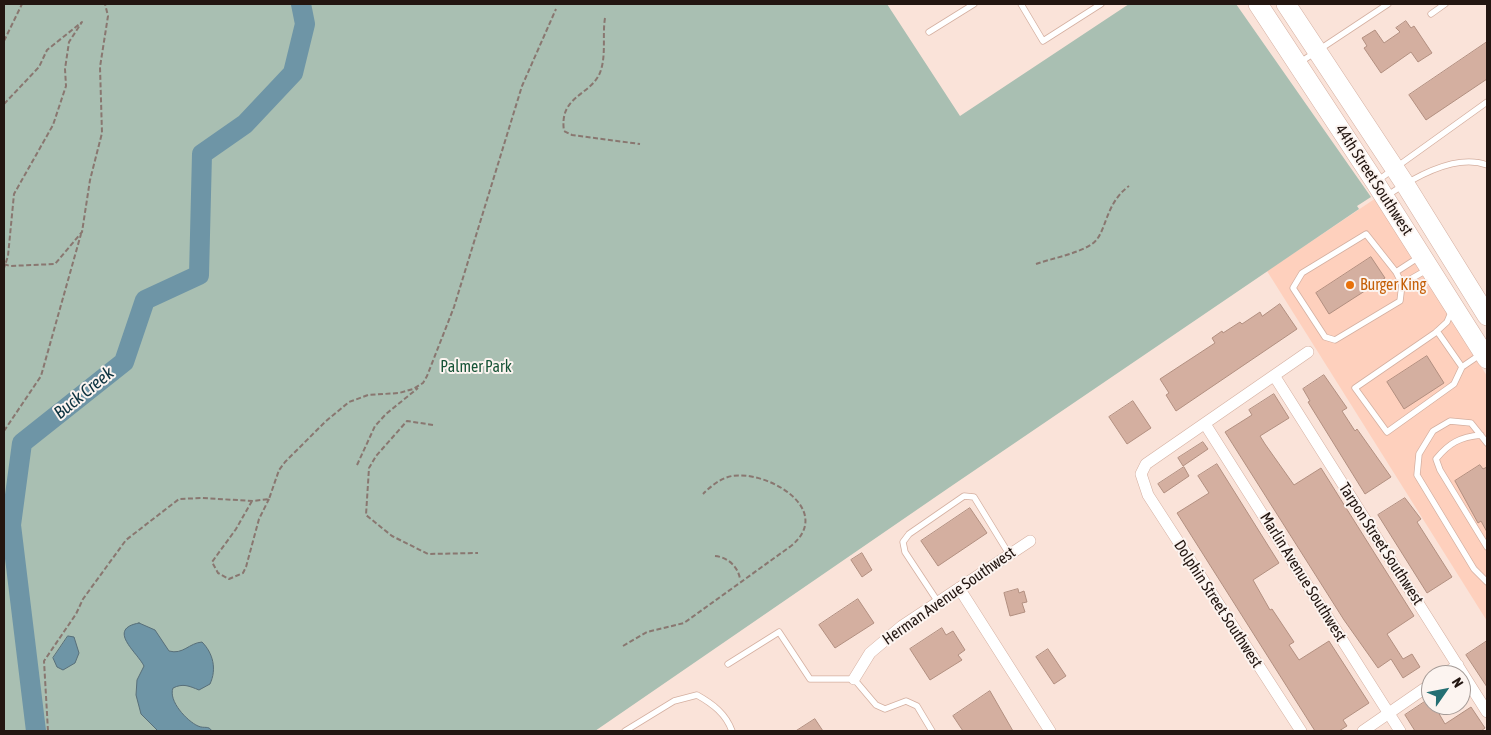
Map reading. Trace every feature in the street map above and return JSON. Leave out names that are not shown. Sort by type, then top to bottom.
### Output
[{"type":"main road","name":"44th Street Southwest","points":[[1258,4],[1380,189],[1487,316]]},
{"type":"main road","name":"44th Street Southwest","points":[[1286,4],[1400,176],[1436,257],[1454,306],[1486,354]]},
{"type":"street","points":[[1205,424],[1275,377],[1308,352]]},
{"type":"street","name":"Tarpon Street Southwest","points":[[1275,377],[1458,665]]},
{"type":"street","name":"Dolphin Street Southwest","points":[[1205,424],[1146,464],[1141,474],[1148,496],[1301,731]]},
{"type":"street","name":"Marlin Avenue Southwest","points":[[1205,424],[1400,731]]},
{"type":"street","name":"Herman Avenue Southwest","points":[[854,679],[865,659],[880,644],[938,602],[1030,541]]},
{"type":"street","points":[[959,588],[1050,731]]},
{"type":"street","name":"Tarpon Street Southwest","points":[[1471,686],[1487,712]]},
{"type":"street","points":[[1363,731],[1421,691]]},
{"type":"lane","points":[[929,32],[974,4]]},
{"type":"lane","points":[[1021,4],[1043,41],[1102,4]]},
{"type":"lane","points":[[1298,64],[1316,50],[1388,4]]},
{"type":"lane","points":[[1431,14],[1445,4]]},
{"type":"lane","points":[[1380,189],[1400,176],[1487,102]]},
{"type":"lane","points":[[1380,189],[1400,176],[1415,177],[1444,166],[1481,163],[1487,165]]},
{"type":"lane","points":[[1366,234],[1396,272],[1402,284],[1400,301],[1335,340],[1325,337],[1293,288],[1302,273],[1366,234]]},
{"type":"lane","points":[[1396,272],[1416,259],[1436,257]]},
{"type":"lane","points":[[1402,284],[1424,272],[1436,257]]},
{"type":"lane","points":[[1454,306],[1447,322],[1437,331],[1355,388],[1387,432],[1454,384],[1462,367],[1486,354]]},
{"type":"lane","points":[[1437,331],[1462,367]]},
{"type":"lane","points":[[1487,443],[1471,423],[1450,422],[1433,431],[1419,454],[1416,475],[1474,569],[1487,582]]},
{"type":"lane","points":[[1481,435],[1464,436],[1448,444],[1436,459],[1440,470],[1487,546]]},
{"type":"lane","points":[[938,602],[905,552],[903,542],[909,534],[964,496],[974,497],[1009,554]]},
{"type":"lane","points":[[728,664],[780,632],[810,680],[854,679],[876,705],[886,709],[906,701],[917,706],[932,731]]},
{"type":"lane","points":[[625,731],[674,701],[697,695],[710,702],[728,719],[732,731]]},
{"type":"path","points":[[4,41],[22,4]]},
{"type":"path","points":[[4,431],[41,376],[82,232],[90,180],[102,133],[100,67],[108,16],[105,4]]},
{"type":"path","points":[[358,465],[375,426],[386,414],[416,392],[423,383],[440,346],[454,308],[522,86],[556,9]]},
{"type":"path","points":[[605,18],[599,74],[595,80],[575,97],[563,119],[564,131],[572,134],[640,144]]},
{"type":"path","points":[[4,104],[38,67],[47,50],[82,22],[69,42],[64,69],[66,86],[53,125],[14,194],[4,268]]},
{"type":"path","points":[[1036,264],[1092,244],[1101,233],[1113,201],[1128,186]]},
{"type":"path","points":[[4,264],[54,264],[82,232]]},
{"type":"path","points":[[252,501],[236,529],[212,562],[218,573],[229,579],[243,572],[246,568],[259,519],[269,499],[279,470],[285,462],[335,413],[358,398],[368,395],[399,393],[418,387],[423,383]]},
{"type":"path","points":[[433,425],[407,421],[376,456],[367,476],[366,515],[392,536],[428,554],[478,553]]},
{"type":"path","points":[[623,646],[647,632],[684,623],[797,541],[804,524],[802,506],[792,495],[780,486],[750,476],[731,476],[723,479],[703,494]]},
{"type":"path","points":[[48,731],[44,661],[76,614],[83,599],[126,540],[179,499],[202,498],[252,501],[269,499]]},
{"type":"path","points":[[715,556],[730,562],[739,572],[740,581]]},
{"type":"shaded area","points":[[1376,198],[1487,376],[1487,621],[1267,271]]},
{"type":"green space","name":"Palmer Park","points":[[4,4],[887,4],[960,116],[1129,4],[1236,4],[1371,197],[1357,206],[1359,209],[595,731],[4,731]]},
{"type":"water","points":[[139,623],[155,630],[169,651],[182,650],[202,642],[206,646],[213,661],[213,673],[210,684],[199,690],[183,685],[173,688],[172,693],[176,704],[189,720],[198,726],[211,729],[212,731],[158,731],[141,714],[136,695],[137,680],[144,666],[126,642],[124,636],[125,630],[129,626]]},
{"type":"water","points":[[68,636],[74,637],[79,653],[75,663],[63,670],[57,667],[53,658]]},
{"type":"building","points":[[1406,21],[1411,28],[1414,26],[1432,53],[1418,62],[1411,52],[1381,73],[1364,48],[1367,46],[1362,38],[1375,30],[1384,43],[1400,32],[1396,28]]},
{"type":"building","points":[[1487,42],[1487,79],[1426,120],[1409,95]]},
{"type":"building","name":"Burger King","points":[[1371,257],[1385,278],[1329,314],[1316,293]]},
{"type":"building","points":[[1280,304],[1297,329],[1176,411],[1166,395],[1169,393],[1160,379],[1215,343],[1212,338],[1222,331],[1223,333],[1240,322],[1242,324],[1260,312],[1262,316]]},
{"type":"building","points":[[1427,356],[1444,383],[1404,409],[1387,382]]},
{"type":"building","points":[[1324,375],[1347,408],[1342,411],[1355,431],[1357,429],[1391,477],[1365,494],[1308,402],[1310,401],[1303,389]]},
{"type":"building","points":[[1274,394],[1289,418],[1260,436],[1265,444],[1294,485],[1321,468],[1414,616],[1387,634],[1403,659],[1412,654],[1420,667],[1403,678],[1391,659],[1378,668],[1344,620],[1225,432],[1252,415],[1249,410]]},
{"type":"building","points":[[1133,401],[1151,428],[1127,444],[1109,417]]},
{"type":"building","points":[[1203,442],[1208,449],[1183,466],[1178,458]]},
{"type":"building","points":[[1217,464],[1279,563],[1253,580],[1270,610],[1272,609],[1294,642],[1289,645],[1299,660],[1329,641],[1369,703],[1343,720],[1347,726],[1339,731],[1315,731],[1177,513],[1209,493],[1198,476]]},
{"type":"building","points":[[1480,465],[1483,469],[1487,467],[1487,532],[1481,521],[1478,523],[1455,481]]},
{"type":"building","points":[[1184,467],[1189,476],[1164,493],[1158,484]]},
{"type":"building","points":[[1405,498],[1421,519],[1417,522],[1452,577],[1427,593],[1378,515]]},
{"type":"building","points":[[970,508],[987,533],[938,566],[921,541]]},
{"type":"building","points":[[862,553],[872,570],[862,577],[851,560]]},
{"type":"building","points":[[1018,589],[1019,593],[1024,591],[1027,602],[1022,603],[1025,612],[1010,616],[1004,593]]},
{"type":"building","points":[[858,599],[874,623],[835,648],[819,625]]},
{"type":"building","points":[[942,628],[946,635],[953,631],[965,650],[958,655],[962,660],[930,680],[910,649]]},
{"type":"building","points":[[1487,641],[1487,687],[1466,655]]},
{"type":"building","points":[[1048,649],[1066,676],[1054,684],[1036,657]]},
{"type":"building","points":[[990,691],[1013,731],[963,731],[953,716]]},
{"type":"building","points":[[1421,704],[1421,715],[1440,715],[1445,724],[1459,715],[1471,715],[1471,707],[1485,728],[1481,731],[1415,731],[1405,715]]},
{"type":"building","points":[[815,719],[823,731],[796,731]]},
{"type":"waterway","name":"Buck Creek","points":[[36,731],[11,525],[22,443],[124,362],[145,300],[199,275],[202,154],[245,124],[293,73],[305,24],[301,4]]},
{"type":"place","name":"Burger King","points":[[1350,285]]}]
